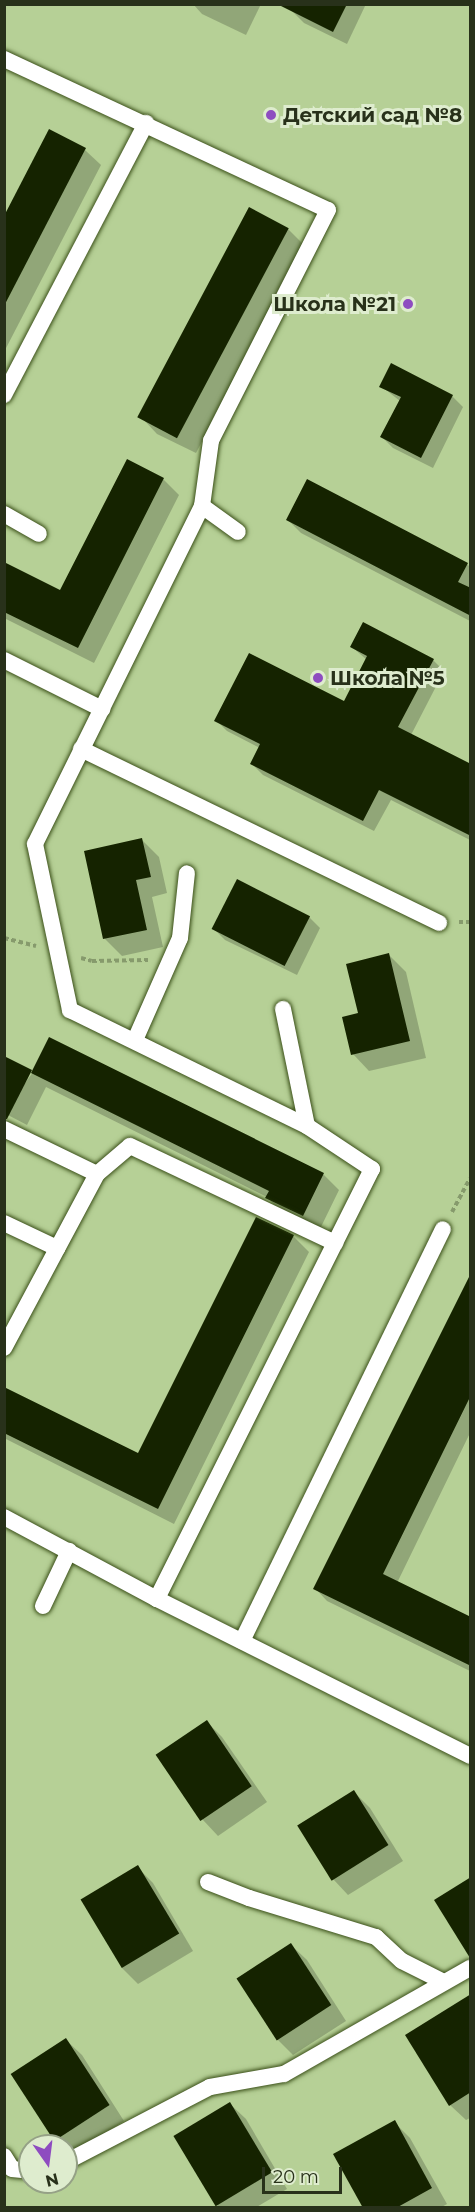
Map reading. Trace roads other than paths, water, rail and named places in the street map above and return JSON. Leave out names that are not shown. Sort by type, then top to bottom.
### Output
[{"type":"lane","points":[[4,59],[146,123],[328,210],[211,441],[202,506],[34,844],[70,1010],[307,1126],[372,1169],[157,1599]]},
{"type":"lane","points":[[4,395],[146,123]]},
{"type":"lane","points":[[202,506],[238,532]]},
{"type":"lane","points":[[4,514],[39,534]]},
{"type":"lane","points":[[4,660],[102,709]]},
{"type":"lane","points":[[81,749],[439,923]]},
{"type":"lane","points":[[135,1040],[180,938],[187,873]]},
{"type":"lane","points":[[283,1009],[307,1126]]},
{"type":"lane","points":[[4,1129],[97,1174]]},
{"type":"lane","points":[[4,1348],[97,1174],[130,1146],[335,1243]]},
{"type":"lane","points":[[4,1223],[57,1248]]},
{"type":"lane","points":[[242,1641],[443,1229]]},
{"type":"lane","points":[[4,1516],[157,1599],[471,1756]]},
{"type":"lane","points":[[43,1606],[69,1551]]},
{"type":"lane","points":[[207,1882],[249,1898],[376,1937],[402,1961],[444,1982]]},
{"type":"lane","points":[[78,2156],[210,2087],[284,2074],[471,1968]]},
{"type":"lane","points":[[4,2156],[12,2169],[18,2169]]},
{"type":"place","name":"Детский сад №8","points":[[271,115]]},
{"type":"place","name":"Школа №21","points":[[408,304]]},
{"type":"place","name":"Школа №5","points":[[318,678]]}]
